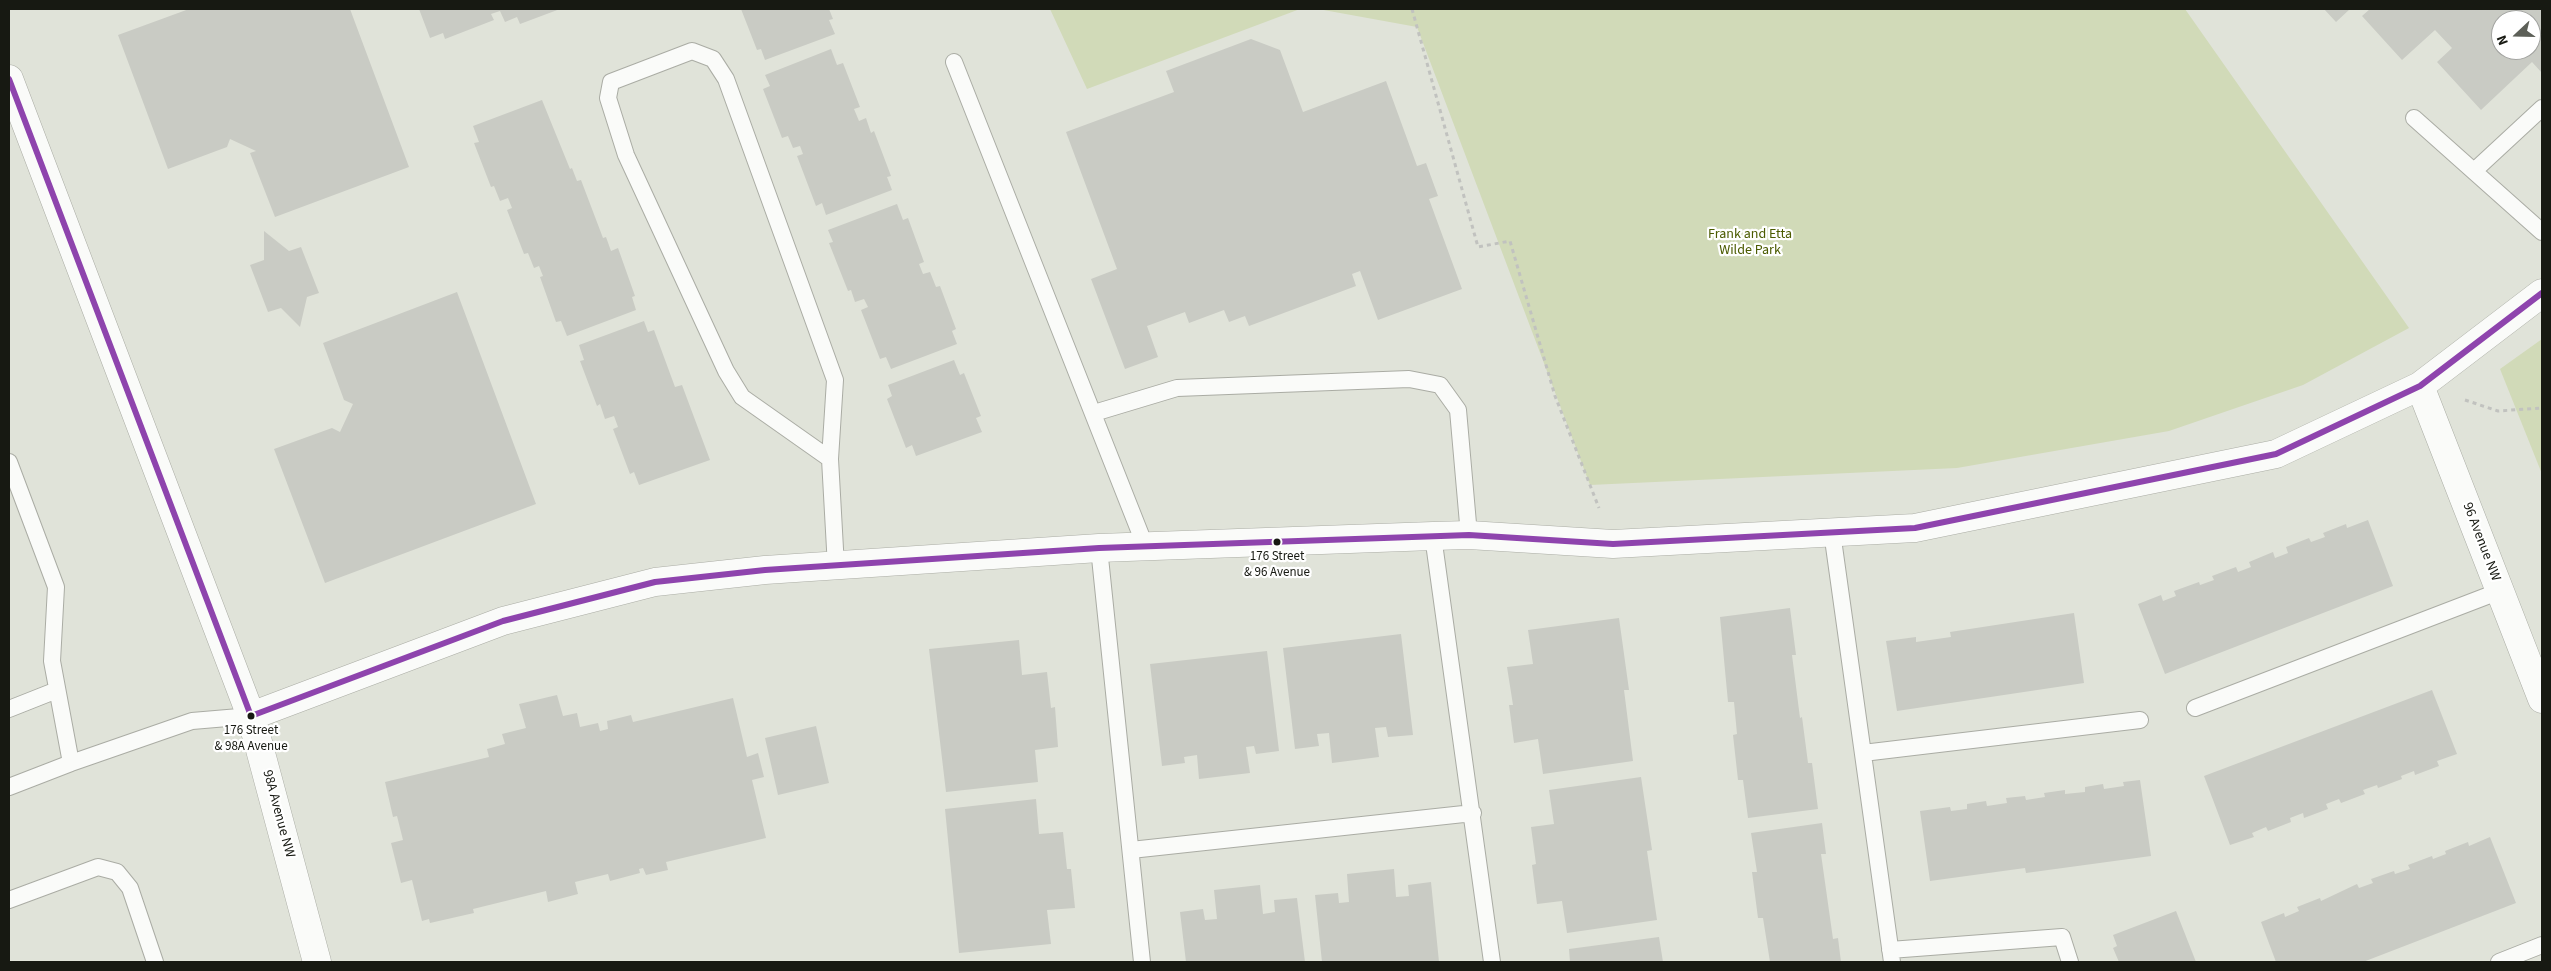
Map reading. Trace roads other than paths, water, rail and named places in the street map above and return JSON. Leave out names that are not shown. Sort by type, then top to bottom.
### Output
[{"type":"street","name":"98A Avenue NW","points":[[9,79],[252,716],[317,962]]},
{"type":"street","points":[[252,716],[503,621],[654,582],[765,570],[836,567],[1098,548],[1146,548],[1433,536],[1469,536],[1612,544],[1916,528],[2276,454],[2420,386],[2542,293]]},
{"type":"street","name":"96 Avenue NW","points":[[2420,386],[2542,699]]},
{"type":"lane","points":[[830,459],[742,397],[726,371],[626,155],[608,98],[611,82],[692,51],[713,59],[726,79],[835,380],[830,459],[836,567]]},
{"type":"lane","points":[[954,62],[1146,548]]},
{"type":"lane","points":[[2474,171],[2542,108]]},
{"type":"lane","points":[[2414,118],[2542,232]]},
{"type":"lane","points":[[1094,413],[1178,388],[1410,379],[1440,385],[1458,410],[1469,536]]},
{"type":"lane","points":[[9,462],[56,588],[52,661],[71,763]]},
{"type":"lane","points":[[1832,532],[1891,956],[2062,937],[2070,962]]},
{"type":"lane","points":[[1433,536],[1473,813],[1492,962]]},
{"type":"lane","points":[[1098,548],[1142,962]]},
{"type":"lane","points":[[2195,708],[2500,592]]},
{"type":"lane","points":[[9,709],[57,690]]},
{"type":"lane","points":[[9,787],[71,763],[192,721],[252,716]]},
{"type":"lane","points":[[1863,753],[2140,720]]},
{"type":"lane","points":[[1131,850],[1473,813]]},
{"type":"lane","points":[[9,900],[98,867],[117,872],[130,888],[155,962]]},
{"type":"lane","points":[[2499,962],[2542,946]]},
{"type":"place","name":"176 Street & 96 Avenue","points":[[1277,542]]},
{"type":"place","name":"176 Street & 98A Avenue","points":[[251,716]]},
{"type":"park label","name":"Frank and Etta Wilde Park","points":[[1750,244]]}]
